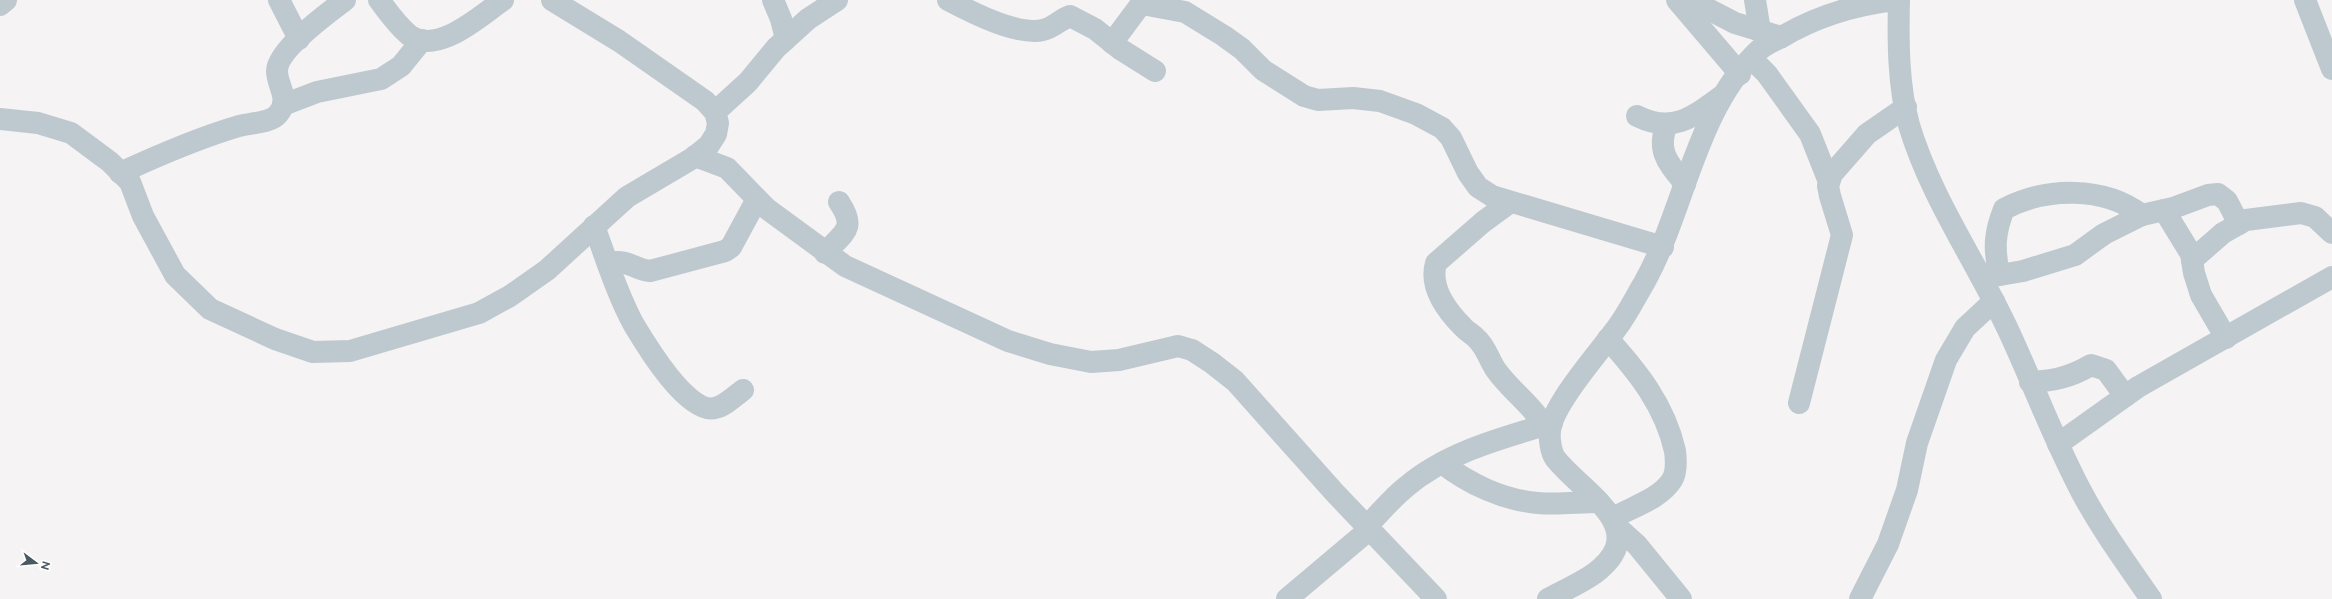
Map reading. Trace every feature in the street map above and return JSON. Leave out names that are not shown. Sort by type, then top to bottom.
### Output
[{"type":"street","points":[[0,5],[6,0]]},
{"type":"street","points":[[279,0],[299,39]]},
{"type":"street","points":[[120,173],[174,149],[224,130],[270,120],[277,116],[283,105],[283,94],[277,70],[284,54],[321,18],[345,0]]},
{"type":"street","points":[[378,0],[396,22],[410,35],[422,40],[446,38],[503,0]]},
{"type":"street","points":[[0,119],[38,123],[71,133],[110,162],[130,182],[149,228],[175,275],[210,309],[275,339],[313,352],[350,351],[480,313],[510,296],[547,270],[627,197],[695,156],[709,145],[716,134],[718,123],[715,112],[705,101],[552,0]]},
{"type":"street","points":[[772,0],[781,19],[786,39]]},
{"type":"street","points":[[782,0],[808,19]]},
{"type":"street","points":[[715,112],[748,82],[776,48],[808,19],[837,0]]},
{"type":"street","points":[[948,0],[981,8],[1013,27],[1037,31],[1045,30],[1070,16],[1095,29],[1112,43],[1155,70]]},
{"type":"street","points":[[1755,0],[1760,31]]},
{"type":"street","points":[[1287,599],[1369,528],[1406,486],[1453,456],[1477,446],[1548,424],[1584,368],[1618,327],[1663,247],[1685,184],[1713,114],[1746,66],[1760,49],[1796,28],[1828,14],[1851,7],[1895,0]]},
{"type":"street","points":[[1899,0],[1901,72],[1909,124],[1925,170],[1990,276]]},
{"type":"street","points":[[2306,0],[2332,69]]},
{"type":"street","points":[[1112,43],[1143,2],[1185,12],[1224,36],[1242,49],[1263,70],[1304,96],[1318,100],[1353,98],[1380,102],[1416,114],[1442,128],[1451,138],[1468,173],[1478,187],[1492,196],[1509,203],[1663,247]]},
{"type":"street","points":[[1680,3],[1706,8],[1735,23],[1781,37]]},
{"type":"street","points":[[1680,3],[1746,66],[1768,74],[1810,134],[1829,182],[1832,209],[1842,235],[1799,403]]},
{"type":"street","points":[[283,105],[318,92],[381,79],[401,66],[422,40]]},
{"type":"street","points":[[1637,116],[1655,123],[1667,124],[1687,120],[1727,93]]},
{"type":"street","points":[[1829,182],[1836,169],[1867,134],[1906,107]]},
{"type":"street","points":[[1667,124],[1661,145],[1668,163],[1685,184]]},
{"type":"street","points":[[695,156],[727,168],[766,208],[825,253],[845,266],[1008,341],[1050,354],[1091,362],[1119,360],[1178,346],[1192,350],[1212,363],[1234,381],[1334,493],[1436,599]]},
{"type":"street","points":[[2142,215],[2130,206],[2096,195],[2067,193],[2040,196],[2018,202],[2004,209],[1996,229],[1995,253],[1990,276],[1994,301],[2010,333],[2058,444],[2081,491],[2104,530],[2151,599]]},
{"type":"street","points":[[1990,276],[2023,271],[2075,255],[2104,234],[2142,215],[2173,208],[2208,195],[2218,194],[2227,201],[2239,224]]},
{"type":"street","points":[[608,264],[625,262],[650,271],[724,251],[731,247],[757,199]]},
{"type":"street","points":[[825,253],[842,235],[849,223],[849,219],[839,202]]},
{"type":"street","points":[[1509,203],[1483,222],[1436,263],[1433,272],[1436,287],[1445,306],[1464,329],[1477,338],[1496,370],[1548,424],[1554,457],[1637,545],[1681,599]]},
{"type":"street","points":[[2164,210],[2187,247],[2201,295],[2226,338]]},
{"type":"street","points":[[2192,260],[2223,233],[2246,220],[2301,213],[2315,217],[2332,233]]},
{"type":"street","points":[[594,226],[608,264],[634,324],[666,372],[693,403],[707,408],[715,408],[743,390]]},
{"type":"street","points":[[2058,444],[2125,396],[2332,277]]},
{"type":"street","points":[[1860,599],[1888,544],[1907,490],[1916,443],[1946,360],[1965,328],[1994,301]]},
{"type":"street","points":[[1442,464],[1455,474],[1477,485],[1512,499],[1610,516],[1662,492],[1673,479],[1677,461],[1666,418],[1628,360],[1608,339]]},
{"type":"street","points":[[2030,382],[2050,382],[2073,375],[2091,365],[2106,370],[2125,396]]},
{"type":"street","points":[[1548,599],[1580,590],[1610,558],[1616,546],[1610,516]]}]
